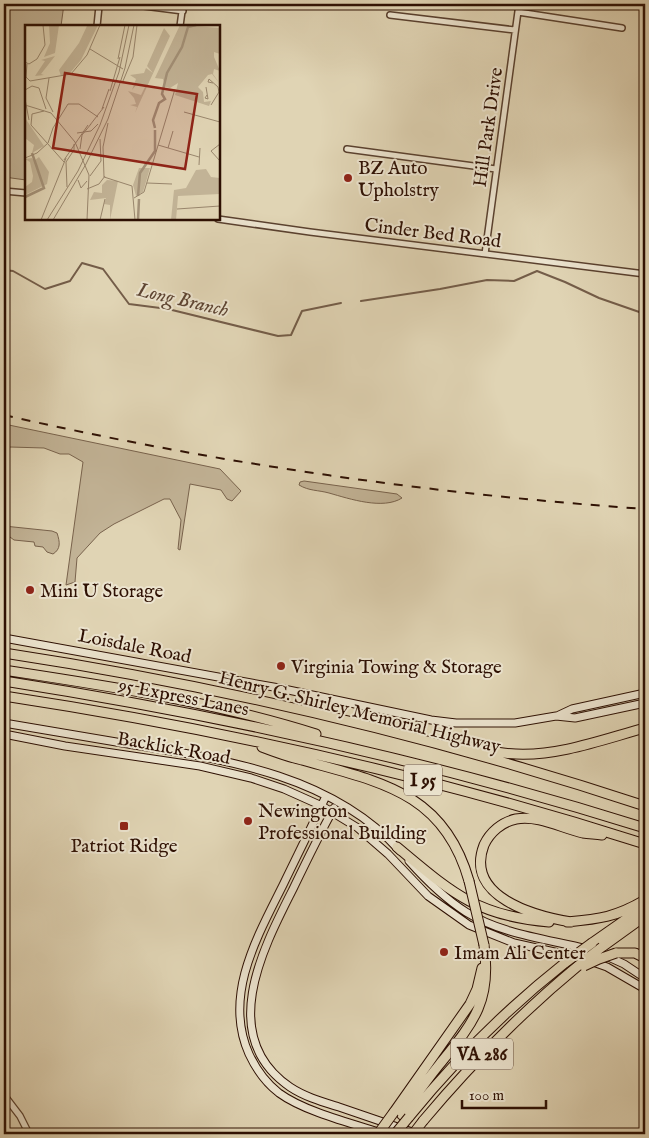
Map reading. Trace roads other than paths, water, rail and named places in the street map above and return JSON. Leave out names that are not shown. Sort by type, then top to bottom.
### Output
[{"type":"highway","name":"Henry G. Shirley Memorial Highway","points":[[4,653],[107,670],[274,704],[396,732],[645,806]]},
{"type":"highway","points":[[4,670],[203,704],[292,726],[376,753]]},
{"type":"highway","name":"95 Express Lanes","points":[[4,681],[177,710],[276,730],[376,753],[539,796],[645,828]]},
{"type":"highway","name":"I 95","points":[[4,696],[134,717],[221,734],[419,779],[645,844]]},
{"type":"highway","points":[[422,741],[464,744],[503,753],[534,754],[562,750],[645,728]]},
{"type":"highway","points":[[221,734],[302,760],[362,776],[408,796],[434,816],[449,834],[460,854],[469,881],[482,944],[481,974],[473,1000],[402,1114],[378,1134]]},
{"type":"highway","points":[[571,922],[546,917],[523,909],[504,900],[492,889],[486,880],[482,865],[482,851],[488,838],[496,828],[520,819],[547,822],[583,833],[622,837]]},
{"type":"highway","points":[[397,848],[444,886],[476,905],[514,918],[548,922],[571,922],[604,918],[645,900]]},
{"type":"highway","name":"VA 286","points":[[394,1134],[402,1114],[491,1026],[566,962],[591,947],[645,906]]},
{"type":"highway","name":"VA 286","points":[[413,1134],[474,1062],[581,963],[645,916]]},
{"type":"highway","points":[[581,963],[616,953],[635,953],[645,958]]},
{"type":"main road","name":"Loisdale Road","points":[[4,638],[279,688],[443,722],[500,724],[556,716],[575,718],[645,703]]},
{"type":"main road","name":"Loisdale Road","points":[[556,716],[572,709],[645,693]]},
{"type":"main road","name":"Backlick Road","points":[[4,723],[228,761],[282,777],[326,796],[369,823],[397,848],[432,885],[467,912],[497,926],[591,947],[624,964],[645,978]]},
{"type":"main road","name":"Backlick Road","points":[[4,734],[65,746],[219,770],[274,786],[332,811],[366,834],[428,896],[469,925],[514,943],[581,963],[607,967],[645,989]]},
{"type":"main road","points":[[326,796],[252,949],[241,988],[242,1030],[248,1052],[260,1073],[281,1094],[301,1105],[385,1134]]},
{"type":"main road","points":[[337,802],[270,933],[258,965],[250,1003],[254,1036],[267,1065],[276,1076],[292,1088],[318,1100],[418,1134]]},
{"type":"street","points":[[96,25],[99,6],[102,4]]},
{"type":"street","points":[[128,4],[183,11]]},
{"type":"street","points":[[180,25],[183,4]]},
{"type":"street","name":"Hill Park Drive","points":[[485,254],[519,4]]},
{"type":"street","points":[[518,12],[622,28]]},
{"type":"street","points":[[390,15],[515,30]]},
{"type":"street","points":[[347,149],[496,170]]},
{"type":"street","points":[[4,191],[25,193]]},
{"type":"street","name":"Cinder Bed Road","points":[[220,219],[645,274]]},
{"type":"street","points":[[4,1095],[19,1114],[29,1134]]},
{"type":"waterway","name":"Long Branch","points":[[4,270],[13,271],[45,289],[70,281],[82,263],[103,269],[129,304],[168,309],[278,336],[291,335],[302,311],[341,303]]},
{"type":"waterway","name":"Long Branch","points":[[361,301],[487,280],[514,281],[537,271],[599,298],[645,314]]},
{"type":"railway","points":[[4,415],[163,448],[323,474],[484,495],[645,509]]},
{"type":"place","name":"BZ Auto Upholstry","points":[[348,178]]},
{"type":"place","name":"Mini U Storage","points":[[30,590]]},
{"type":"place","name":"Virginia Towing & Storage","points":[[281,666]]},
{"type":"place","name":"Newington Professional Building","points":[[248,821]]},
{"type":"place","name":"Patriot Ridge","points":[[124,826]]},
{"type":"place","name":"Imam Ali Center","points":[[444,952]]}]
